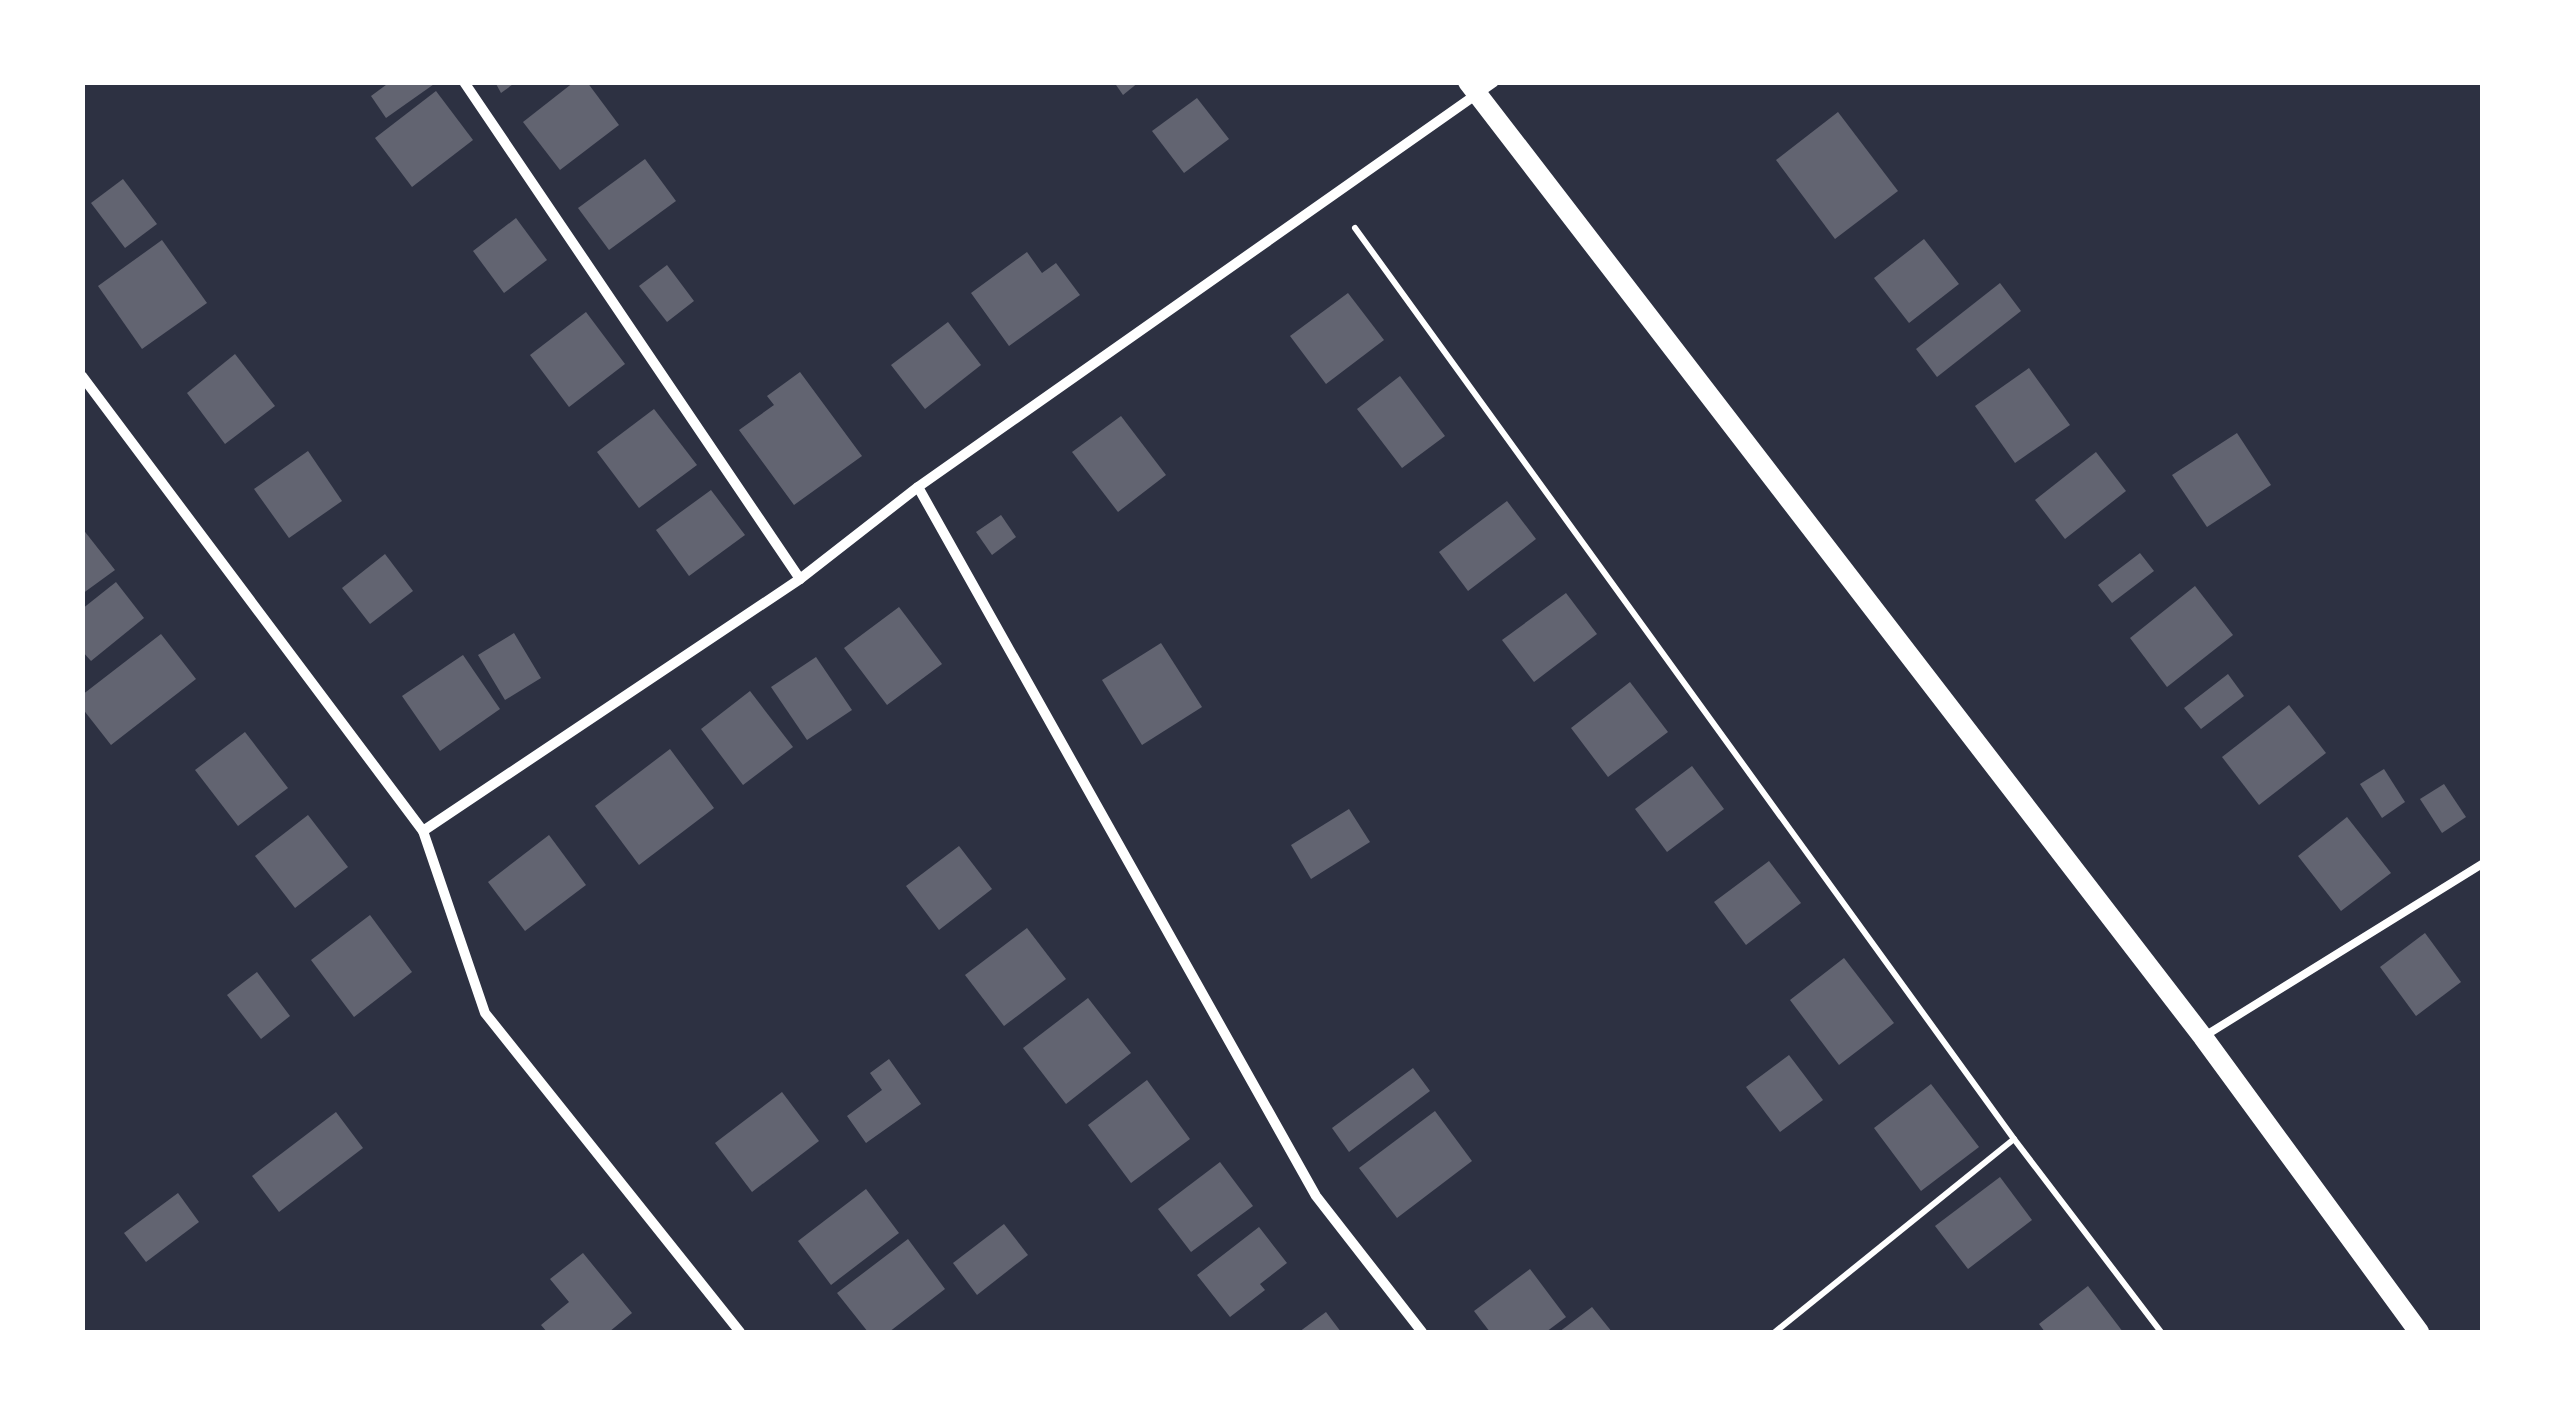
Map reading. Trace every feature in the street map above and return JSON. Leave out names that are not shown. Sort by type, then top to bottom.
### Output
[{"type":"main road","points":[[1480,87],[2203,1036],[2419,1332]]},
{"type":"street","points":[[464,82],[800,579]]},
{"type":"street","points":[[423,832],[800,579],[918,487],[1480,87]]},
{"type":"street","points":[[82,376],[423,832],[485,1013],[740,1332]]},
{"type":"street","points":[[918,487],[1316,1196],[1422,1332]]},
{"type":"lane","points":[[2203,1036],[2482,864]]},
{"type":"path","points":[[1355,228],[2014,1139],[2162,1332]]},
{"type":"path","points":[[1775,1332],[2014,1139]]},
{"type":"building","points":[[390,82],[437,82],[386,118],[371,96]]},
{"type":"building","points":[[495,82],[516,82],[501,93]]},
{"type":"building","points":[[574,82],[587,82],[619,125],[560,170],[523,122]]},
{"type":"building","points":[[1114,82],[1139,82],[1123,95]]},
{"type":"building","points":[[436,91],[473,140],[412,187],[375,138]]},
{"type":"building","points":[[1197,98],[1229,139],[1184,173],[1152,131]]},
{"type":"building","points":[[1838,112],[1898,191],[1835,239],[1776,160]]},
{"type":"building","points":[[645,159],[676,201],[609,250],[578,208]]},
{"type":"building","points":[[123,179],[157,224],[125,248],[91,203]]},
{"type":"building","points":[[516,218],[547,260],[504,293],[473,251]]},
{"type":"building","points":[[1924,239],[1959,284],[1909,323],[1874,278]]},
{"type":"building","points":[[162,240],[207,303],[142,349],[98,286]]},
{"type":"building","points":[[1027,252],[1042,273],[1056,263],[1080,295],[1009,346],[971,293]]},
{"type":"building","points":[[667,265],[694,301],[667,322],[639,286]]},
{"type":"building","points":[[2000,283],[2021,311],[1937,377],[1916,349]]},
{"type":"building","points":[[1348,293],[1384,340],[1326,384],[1290,336]]},
{"type":"building","points":[[586,312],[625,364],[569,407],[530,355]]},
{"type":"building","points":[[948,322],[981,365],[925,409],[891,365]]},
{"type":"building","points":[[235,354],[275,406],[225,444],[187,393]]},
{"type":"building","points":[[2029,368],[2070,425],[2015,463],[1975,406]]},
{"type":"building","points":[[800,372],[862,456],[794,505],[739,430],[774,405],[767,396]]},
{"type":"building","points":[[1400,376],[1445,436],[1402,468],[1357,409]]},
{"type":"building","points":[[654,409],[697,465],[639,508],[597,452]]},
{"type":"building","points":[[1121,416],[1166,475],[1118,512],[1072,452]]},
{"type":"building","points":[[2237,433],[2271,485],[2207,527],[2172,475]]},
{"type":"building","points":[[308,451],[342,501],[289,538],[254,489]]},
{"type":"building","points":[[2096,452],[2126,491],[2065,539],[2035,500]]},
{"type":"building","points":[[711,490],[745,535],[689,576],[656,530]]},
{"type":"building","points":[[1507,501],[1536,539],[1468,591],[1439,552]]},
{"type":"building","points":[[1001,515],[1016,537],[992,555],[976,532]]},
{"type":"building","points":[[82,528],[115,570],[82,594]]},
{"type":"building","points":[[2140,553],[2154,571],[2112,603],[2098,585]]},
{"type":"building","points":[[385,554],[413,591],[370,624],[342,588]]},
{"type":"building","points":[[116,582],[144,618],[91,661],[82,651],[82,609]]},
{"type":"building","points":[[2195,586],[2233,635],[2167,687],[2130,638]]},
{"type":"building","points":[[1566,593],[1597,634],[1534,682],[1502,640]]},
{"type":"building","points":[[899,607],[942,664],[887,705],[844,648]]},
{"type":"building","points":[[514,633],[541,678],[505,700],[478,655]]},
{"type":"building","points":[[161,634],[196,679],[111,745],[82,708],[82,695]]},
{"type":"building","points":[[1161,643],[1202,707],[1142,745],[1102,680]]},
{"type":"building","points":[[463,655],[500,709],[440,751],[402,696]]},
{"type":"building","points":[[816,657],[852,710],[807,740],[771,687]]},
{"type":"building","points":[[2228,674],[2244,696],[2201,729],[2184,708]]},
{"type":"building","points":[[1630,682],[1668,732],[1608,777],[1571,728]]},
{"type":"building","points":[[750,691],[793,747],[743,785],[701,729]]},
{"type":"building","points":[[2289,705],[2326,753],[2259,805],[2222,757]]},
{"type":"building","points":[[245,732],[288,788],[238,826],[195,770]]},
{"type":"building","points":[[670,749],[714,808],[639,865],[595,806]]},
{"type":"building","points":[[1692,766],[1724,809],[1667,852],[1635,809]]},
{"type":"building","points":[[2384,769],[2405,802],[2382,818],[2360,784]]},
{"type":"building","points":[[2444,784],[2466,817],[2442,833],[2420,799]]},
{"type":"building","points":[[1349,809],[1370,842],[1311,879],[1291,845]]},
{"type":"building","points":[[308,815],[348,867],[295,908],[255,856]]},
{"type":"building","points":[[2347,817],[2391,873],[2341,911],[2298,856]]},
{"type":"building","points":[[549,835],[586,885],[525,931],[488,882]]},
{"type":"building","points":[[959,846],[992,889],[939,930],[906,886]]},
{"type":"building","points":[[1769,861],[1801,903],[1746,945],[1714,902]]},
{"type":"building","points":[[370,915],[412,972],[354,1017],[311,960]]},
{"type":"building","points":[[1027,928],[1066,979],[1004,1026],[965,975]]},
{"type":"building","points":[[2425,933],[2461,982],[2416,1016],[2380,967]]},
{"type":"building","points":[[1844,958],[1894,1023],[1839,1065],[1790,1000]]},
{"type":"building","points":[[257,972],[290,1016],[261,1039],[227,995]]},
{"type":"building","points":[[1088,998],[1131,1053],[1066,1104],[1023,1048]]},
{"type":"building","points":[[1789,1055],[1823,1100],[1780,1132],[1746,1087]]},
{"type":"building","points":[[889,1059],[921,1104],[866,1143],[847,1116],[882,1090],[870,1073]]},
{"type":"building","points":[[1413,1068],[1430,1091],[1349,1152],[1332,1128]]},
{"type":"building","points":[[1147,1080],[1190,1139],[1131,1183],[1088,1125]]},
{"type":"building","points":[[1931,1084],[1979,1147],[1921,1191],[1874,1128]]},
{"type":"building","points":[[782,1092],[819,1141],[752,1192],[715,1143]]},
{"type":"building","points":[[1435,1111],[1472,1161],[1397,1218],[1359,1168]]},
{"type":"building","points":[[336,1112],[363,1148],[279,1212],[252,1176]]},
{"type":"building","points":[[1220,1162],[1253,1206],[1191,1252],[1158,1209]]},
{"type":"building","points":[[2000,1177],[2032,1220],[1968,1269],[1935,1226]]},
{"type":"building","points":[[866,1189],[899,1233],[831,1285],[798,1241]]},
{"type":"building","points":[[178,1193],[199,1222],[146,1262],[124,1233]]},
{"type":"building","points":[[1004,1224],[1028,1255],[977,1295],[953,1263]]},
{"type":"building","points":[[1259,1227],[1287,1263],[1260,1284],[1265,1290],[1230,1317],[1197,1275]]},
{"type":"building","points":[[908,1239],[945,1289],[889,1332],[868,1332],[837,1293]]},
{"type":"building","points":[[583,1253],[632,1313],[609,1332],[547,1332],[541,1325],[569,1302],[550,1279]]},
{"type":"building","points":[[1530,1269],[1566,1317],[1546,1332],[1490,1332],[1474,1311]]},
{"type":"building","points":[[2088,1286],[2123,1332],[2045,1332],[2039,1324]]},
{"type":"building","points":[[1592,1307],[1612,1332],[1559,1332]]},
{"type":"building","points":[[1326,1312],[1341,1332],[1299,1332]]}]
